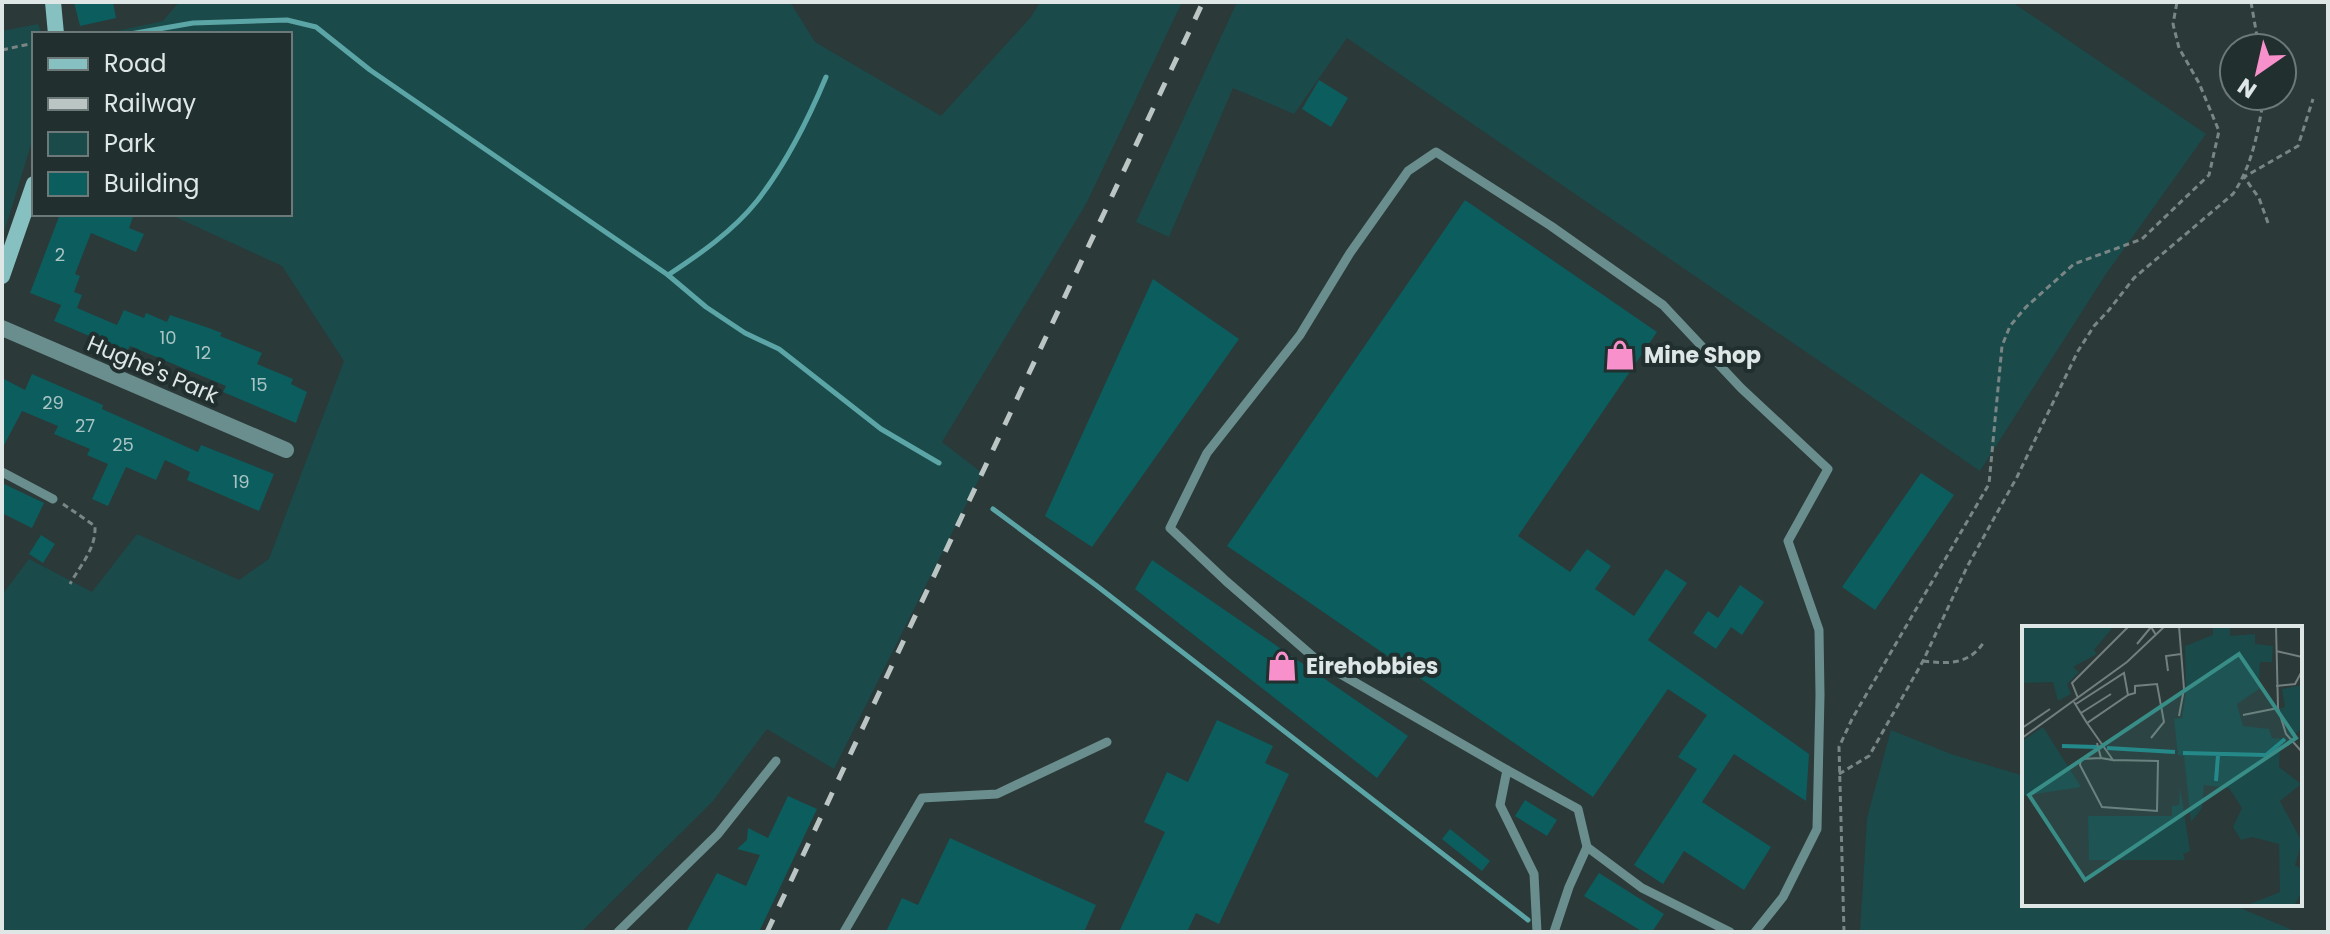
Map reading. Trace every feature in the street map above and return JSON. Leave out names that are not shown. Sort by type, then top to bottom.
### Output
[{"type":"main road","points":[[53,2],[56,32]]},
{"type":"main road","points":[[2,276],[32,190]]},
{"type":"street","name":"Hughe's Park","points":[[2,328],[286,450]]},
{"type":"lane","points":[[1554,932],[1587,847],[1578,809],[1318,661],[1170,528],[1207,453],[1300,335],[1350,253],[1408,171],[1436,152],[1551,226],[1663,305],[1741,388],[1828,469],[1788,541],[1819,630],[1817,829],[1783,897],[1755,932]]},
{"type":"lane","points":[[2,472],[53,499]]},
{"type":"lane","points":[[844,932],[922,798],[997,794],[1107,742]]},
{"type":"lane","points":[[618,932],[718,834],[776,761]]},
{"type":"lane","points":[[1507,770],[1500,805],[1534,874],[1537,932]]},
{"type":"lane","points":[[1587,847],[1642,888],[1730,932]]},
{"type":"path","points":[[1844,932],[1839,747],[1852,719],[1989,484],[2002,346],[2010,326],[2026,307],[2074,264],[2142,239],[2209,175],[2219,131],[2199,83],[2179,48],[2173,24],[2177,2]]},
{"type":"path","points":[[2251,2],[2256,32]]},
{"type":"path","points":[[2,50],[32,43]]},
{"type":"path","points":[[2244,177],[2298,146],[2313,99]]},
{"type":"path","points":[[1839,774],[1869,756],[1923,661],[1967,567],[2017,477],[2078,351],[2094,326],[2134,278],[2233,194],[2244,177],[2256,143],[2261,112]]},
{"type":"path","points":[[2244,177],[2259,198],[2268,223]]},
{"type":"path","points":[[53,499],[95,526],[96,539],[70,584]]},
{"type":"path","points":[[1923,661],[1953,663],[1966,660],[1984,642]]},
{"type":"green space","points":[[179,2],[790,2],[815,42],[941,116],[1031,17],[1040,2],[1182,2],[1086,204],[942,442],[982,473],[834,769],[767,729],[713,801],[581,932],[2,932],[2,595],[29,559],[92,592],[137,534],[239,580],[269,559],[344,361],[282,266],[173,216],[292,216],[292,32],[112,32],[163,21]]},
{"type":"green space","points":[[1237,2],[2012,2],[2206,134],[2106,274],[1980,471],[1347,38],[1294,114],[1233,88],[1169,237],[1136,222]]},
{"type":"green space","points":[[38,24],[41,32],[32,32],[32,142],[2,239],[2,31]]},
{"type":"green space","points":[[1891,730],[1951,754],[2022,775],[2022,906],[2236,906],[2297,932],[1860,932],[1867,818]]},
{"type":"building","points":[[74,2],[113,2],[116,18],[80,26]]},
{"type":"building","points":[[1319,80],[1348,98],[1331,127],[1302,109]]},
{"type":"building","points":[[1465,200],[1657,332],[1518,536],[1570,572],[1587,549],[1611,566],[1595,589],[1634,616],[1666,569],[1687,583],[1648,640],[1809,754],[1806,801],[1734,754],[1702,802],[1771,847],[1744,890],[1684,851],[1663,884],[1634,865],[1697,769],[1678,757],[1707,715],[1668,689],[1593,797],[1227,546]]},
{"type":"building","points":[[59,216],[133,216],[129,228],[144,234],[136,252],[91,233],[75,274],[80,276],[74,292],[82,295],[77,308],[117,325],[124,310],[144,318],[146,313],[167,322],[170,315],[222,333],[220,336],[262,353],[257,364],[293,379],[291,384],[307,392],[296,423],[223,392],[226,386],[130,346],[127,352],[54,321],[61,305],[30,293]]},
{"type":"building","points":[[1153,279],[1239,339],[1092,547],[1045,516]]},
{"type":"building","points":[[32,374],[198,452],[201,445],[274,474],[259,511],[187,480],[190,472],[165,460],[156,480],[126,467],[108,506],[92,499],[108,464],[87,455],[90,449],[54,434],[58,426],[22,411],[2,449],[2,378],[25,390]]},
{"type":"building","points":[[1921,473],[1954,495],[1875,610],[1842,587]]},
{"type":"building","points":[[2,483],[44,503],[32,528],[2,513]]},
{"type":"building","points":[[41,535],[55,544],[43,563],[29,554]]},
{"type":"building","points":[[1152,560],[1408,736],[1377,778],[1135,589]]},
{"type":"building","points":[[1740,585],[1764,602],[1742,635],[1731,627],[1716,649],[1693,633],[1708,611],[1718,618]]},
{"type":"building","points":[[1217,720],[1273,746],[1265,763],[1289,774],[1219,924],[1196,913],[1187,932],[1119,932],[1165,832],[1144,822],[1167,772],[1188,782]]},
{"type":"building","points":[[788,796],[817,809],[759,932],[686,932],[717,873],[746,886],[760,855],[737,849],[747,840],[748,828],[768,838]]},
{"type":"building","points":[[1525,800],[1557,820],[1547,836],[1515,816]]},
{"type":"building","points":[[1450,829],[1490,861],[1482,871],[1442,839]]},
{"type":"building","points":[[950,838],[1096,905],[1084,932],[886,932],[902,898],[918,905]]},
{"type":"building","points":[[1599,873],[1664,914],[1652,932],[1643,932],[1584,896]]},
{"type":"waterway","points":[[141,32],[193,23],[287,20],[316,27],[370,70],[668,275],[706,307],[745,333],[779,349],[881,429],[939,463]]},
{"type":"waterway","points":[[668,275],[727,232],[757,201],[796,141],[826,77]]},
{"type":"waterway","points":[[993,509],[1528,920]]},
{"type":"railway","points":[[767,932],[1203,2]]},
{"type":"place","name":"Mine Shop","points":[[1620,355]]},
{"type":"place","name":"Eirehobbies","points":[[1282,666]]}]
